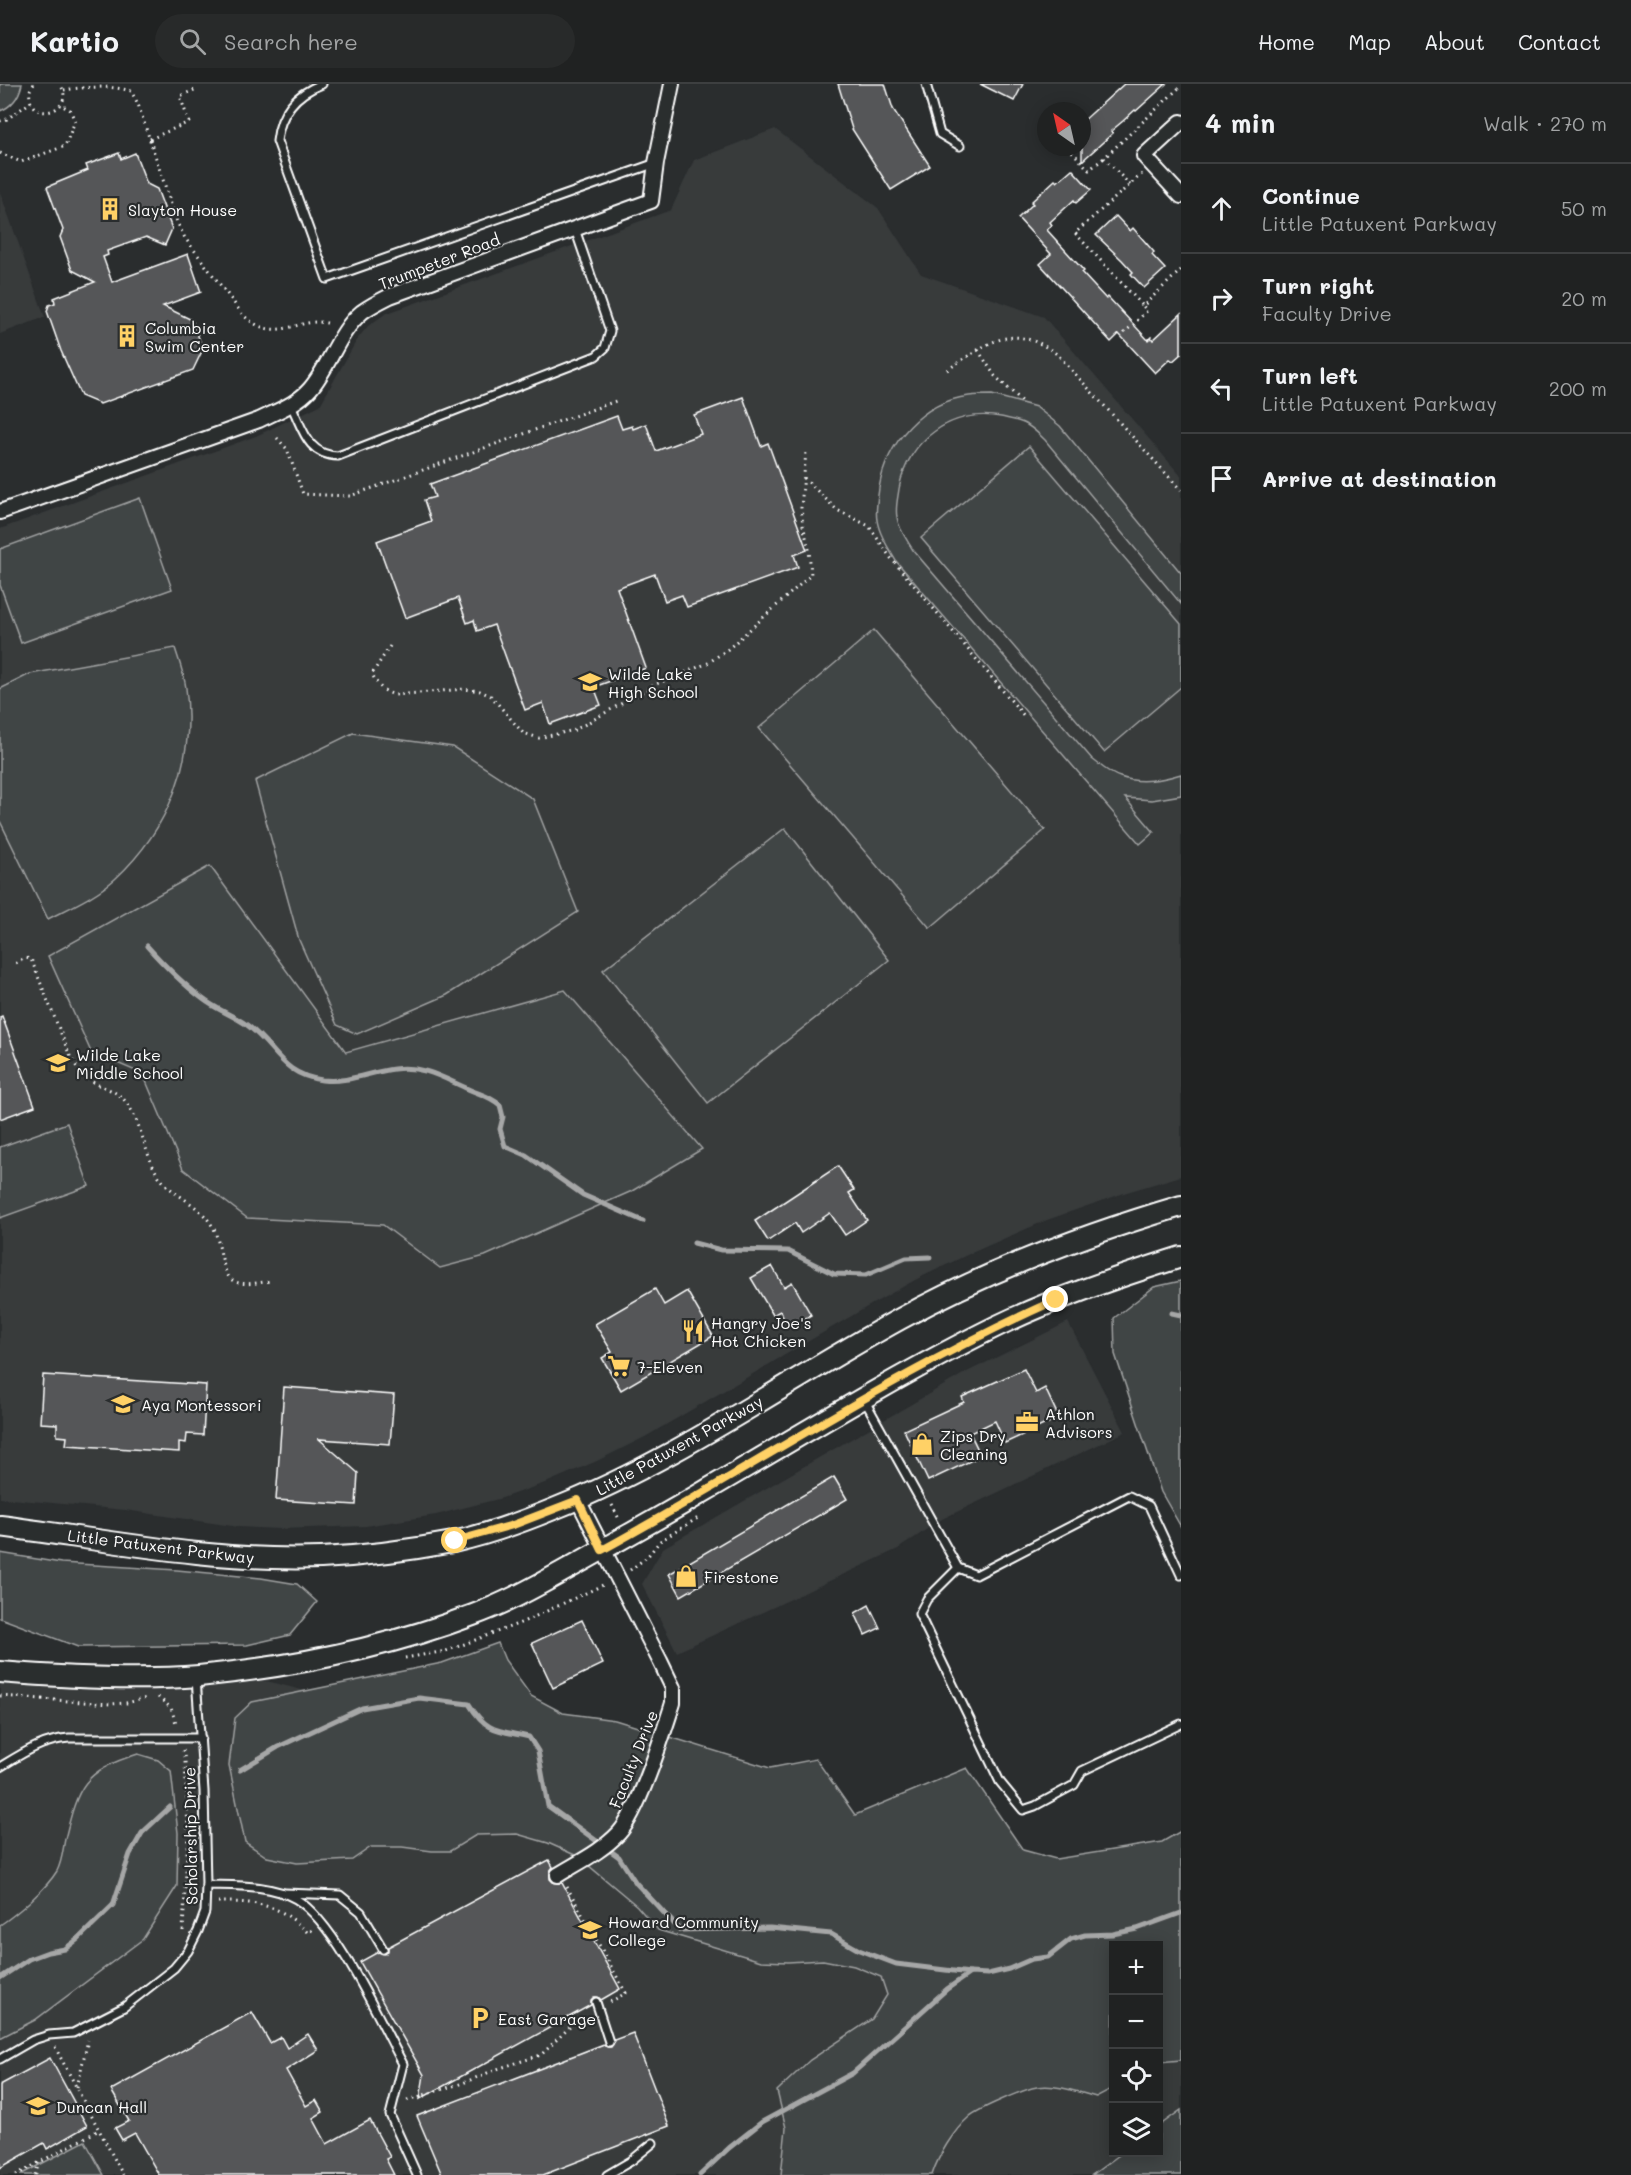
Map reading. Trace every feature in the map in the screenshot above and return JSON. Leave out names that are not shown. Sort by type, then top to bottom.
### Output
[{"type":"main road","name":"Little Patuxent Parkway","points":[[0,1526],[180,1551],[263,1557],[321,1558],[392,1552],[455,1541],[513,1525],[578,1500],[660,1460],[890,1325],[969,1283],[1038,1253],[1112,1226],[1181,1206]]},
{"type":"main road","points":[[0,1672],[112,1677],[196,1676],[280,1666],[347,1653],[412,1636],[477,1614],[602,1550],[864,1399],[997,1327],[1056,1300],[1126,1274],[1181,1257]]},
{"type":"street","name":"Trumpeter Road","points":[[0,512],[259,420],[291,405],[310,389],[351,323],[374,304],[575,227],[651,201],[672,84]]},
{"type":"street","points":[[1181,122],[1144,156],[1181,196]]},
{"type":"street","name":"Faculty Drive","points":[[561,1873],[591,1856],[621,1830],[639,1795],[673,1703],[673,1688],[578,1500]]},
{"type":"lane","points":[[322,84],[298,96],[288,107],[279,128],[277,141],[327,279],[656,163]]},
{"type":"lane","points":[[926,84],[940,134],[960,147]]},
{"type":"lane","points":[[291,405],[317,452],[338,456],[596,356],[605,348],[610,331],[575,227]]},
{"type":"lane","points":[[864,1399],[958,1568],[976,1575],[1129,1496],[1149,1506],[1181,1575]]},
{"type":"lane","points":[[958,1568],[927,1599],[920,1614],[1000,1782],[1023,1810],[1074,1785],[1082,1771],[1181,1724]]},
{"type":"lane","name":"Scholarship Drive","points":[[0,2059],[33,2040],[49,2035],[73,2033],[133,2000],[174,1968],[198,1931],[205,1912],[206,1885],[201,1738],[196,1676]]},
{"type":"lane","points":[[0,1767],[37,1745],[52,1739],[69,1737],[201,1738]]},
{"type":"lane","points":[[206,1885],[261,1888],[296,1899],[332,1937],[403,2064],[390,2115],[417,2175]]},
{"type":"lane","points":[[278,1893],[340,1895],[361,1912],[384,1949]]},
{"type":"lane","points":[[597,2006],[609,2042]]},
{"type":"lane","points":[[607,2175],[631,2161],[653,2143]]},
{"type":"path","points":[[34,84],[30,93],[31,102],[37,110],[44,112],[52,111],[61,105],[64,98],[60,84]]},
{"type":"path","points":[[1076,156],[1089,170],[1181,86]]},
{"type":"path","points":[[63,90],[119,88],[131,91],[138,104],[177,222],[185,238],[243,315],[253,324],[266,330],[315,323],[328,323],[336,327]]},
{"type":"path","points":[[150,139],[189,122],[180,96],[198,89]]},
{"type":"path","points":[[0,122],[31,102]]},
{"type":"path","points":[[0,153],[21,162],[65,146],[75,121],[70,110],[61,105]]},
{"type":"path","points":[[1104,158],[1130,185]]},
{"type":"path","points":[[1124,333],[1147,311],[1075,233],[1152,165]]},
{"type":"path","points":[[1143,306],[1181,270]]},
{"type":"path","points":[[947,370],[989,343],[1023,337],[1040,342],[1058,355],[1181,490]]},
{"type":"path","points":[[978,350],[995,376],[1024,403]]},
{"type":"path","points":[[277,438],[287,449],[303,494],[350,496],[616,401]]},
{"type":"path","points":[[390,646],[372,674],[378,686],[385,692],[395,695],[464,689],[480,691],[491,696],[523,732],[539,738],[575,730],[654,685],[708,663],[728,649],[811,575],[809,549],[801,508],[806,452]]},
{"type":"path","points":[[804,478],[837,510],[869,526],[890,557],[1025,717]]},
{"type":"path","points":[[16,963],[26,958],[31,959],[64,1042],[77,1068],[86,1078],[124,1098],[160,1177],[196,1207],[213,1228],[230,1278],[249,1284],[273,1281]]},
{"type":"path","points":[[612,1505],[622,1525]]},
{"type":"path","points":[[630,1570],[647,1557],[660,1541],[700,1517]]},
{"type":"path","points":[[0,1696],[110,1704],[159,1696],[171,1708],[175,1721]]},
{"type":"path","points":[[183,1751],[188,1832],[183,1931]]},
{"type":"path","points":[[393,2104],[463,2083],[497,2068],[542,2055],[573,2024],[597,2006],[626,1993],[561,1873]]},
{"type":"path","points":[[223,1902],[256,1903],[279,1910],[308,1933]]},
{"type":"path","points":[[77,2088],[91,2024]]},
{"type":"path","points":[[49,2035],[123,2175]]},
{"type":"path","points":[[16,2175],[99,2130]]},
{"type":"path","points":[[35,2175],[40,2162]]},
{"type":"shaded area","points":[[0,84],[22,84],[15,100],[0,111]]},
{"type":"shaded area","name":"Wilde Lake High School","points":[[775,129],[878,208],[921,274],[1044,317],[1181,476],[1181,1176],[1047,1220],[969,1254],[915,1280],[867,1307],[645,1437],[548,1482],[502,1498],[436,1515],[366,1526],[279,1529],[239,1527],[125,1510],[0,1498],[0,529],[256,436],[320,405],[358,338],[368,326],[385,314],[671,210],[694,160]],"holes":[[[210,867],[346,1052],[565,990],[702,1149],[632,1191],[485,1256],[440,1268],[383,1225],[247,1218],[183,1169],[143,1074]]]},
{"type":"shaded area","points":[[0,192],[45,317],[0,334]]},
{"type":"shaded area","points":[[992,395],[1036,407],[1060,426],[1181,573],[1181,604],[1045,440],[1032,428],[1018,421],[1001,417],[966,418],[949,423],[922,442],[911,456],[899,489],[896,514],[899,525],[913,550],[1092,759],[1113,774],[1127,779],[1150,780],[1181,774],[1181,795],[1152,800],[1125,798],[1154,832],[1140,844],[896,561],[880,531],[876,508],[883,471],[890,455],[909,427],[936,406],[969,396]]},
{"type":"shaded area","points":[[1029,446],[1181,624],[1181,687],[1104,752],[921,538]]},
{"type":"shaded area","points":[[140,498],[172,589],[21,643],[0,585],[0,549]]},
{"type":"shaded area","points":[[874,630],[1045,830],[930,928],[759,728]]},
{"type":"shaded area","points":[[175,648],[186,688],[187,741],[182,767],[164,816],[134,859],[115,879],[92,896],[48,919],[0,821],[0,689],[30,674]]},
{"type":"shaded area","points":[[353,733],[453,747],[533,799],[578,912],[447,995],[357,1034],[337,1025],[299,940],[255,781]]},
{"type":"shaded area","points":[[785,828],[889,960],[708,1103],[603,970]]},
{"type":"shaded area","points":[[210,866],[346,1052],[565,990],[702,1149],[632,1191],[485,1256],[440,1268],[383,1225],[247,1218],[183,1169],[143,1074],[91,1052],[48,956]]},
{"type":"shaded area","points":[[67,1123],[89,1186],[0,1218],[0,1147]]},
{"type":"shaded area","points":[[1181,1281],[1181,1527],[1161,1492],[1115,1354],[1114,1318],[1154,1287]]},
{"type":"shaded area","points":[[1068,1322],[1125,1432],[942,1519],[898,1549],[677,1652],[642,1584],[663,1548],[965,1373]]},
{"type":"shaded area","points":[[0,1553],[61,1563],[261,1578],[297,1584],[317,1602],[290,1635],[247,1645],[78,1647],[0,1618]]},
{"type":"shaded area","points":[[498,1643],[505,1660],[531,1696],[563,1713],[615,1720],[770,1768],[816,1759],[855,1815],[967,1768],[1023,1850],[1056,1859],[1162,1842],[1181,1831],[1181,2060],[1163,2062],[1163,1941],[1109,1941],[1109,2090],[1096,2097],[1059,2088],[1037,2087],[1022,2091],[974,2113],[952,2136],[932,2175],[781,2175],[786,2128],[777,2091],[810,2060],[872,2019],[887,1995],[881,1977],[854,1966],[823,1960],[761,1961],[658,1930],[637,1906],[577,1856],[548,1843],[517,1834],[476,1835],[450,1851],[371,1847],[352,1860],[297,1863],[267,1857],[245,1842],[229,1765],[235,1718],[252,1702],[442,1663]]},
{"type":"shaded area","name":"Howard Community College","points":[[259,1679],[1181,1915],[1181,2175],[0,2175],[0,1682],[116,1688]]},
{"type":"shaded area","points":[[138,1754],[158,1760],[171,1771],[178,1833],[177,1886],[143,1939],[35,2020],[0,2038],[0,1925],[31,1900],[57,1871],[74,1806],[86,1783],[105,1767]]},
{"type":"shaded area","points":[[1181,2110],[1181,2175],[1092,2175],[1117,2157],[1163,2157],[1163,2123]]},
{"type":"shaded area","points":[[85,2141],[104,2175],[20,2175]]},
{"type":"building","points":[[838,84],[885,84],[893,109],[930,166],[891,190],[852,129]]},
{"type":"building","points":[[980,84],[1023,84],[1014,101]]},
{"type":"building","points":[[1124,84],[1166,84],[1111,131],[1113,133],[1091,153],[1091,114]]},
{"type":"building","name":"Columbia Swim Center","points":[[119,153],[121,159],[135,153],[147,184],[157,189],[172,229],[165,245],[146,237],[107,251],[108,255],[103,257],[112,282],[188,254],[201,292],[163,306],[192,320],[203,349],[193,370],[100,404],[81,396],[61,351],[47,311],[49,305],[55,303],[54,298],[95,282],[72,270],[60,237],[63,230],[47,187],[88,170],[86,165]]},
{"type":"building","points":[[1072,169],[1091,190],[1076,203],[1074,200],[1050,222],[1052,225],[1047,230],[1084,271],[1082,273],[1148,340],[1151,337],[1153,340],[1181,314],[1181,354],[1173,361],[1170,359],[1155,373],[1119,334],[1111,342],[1040,264],[1051,254],[1018,218],[1033,204],[1031,202],[1055,180],[1057,182]]},
{"type":"building","points":[[1116,216],[1130,231],[1133,228],[1165,269],[1144,288],[1131,274],[1133,272],[1096,235]]},
{"type":"building","points":[[743,397],[761,446],[768,443],[807,550],[794,555],[798,567],[687,607],[682,595],[665,601],[655,574],[617,588],[646,668],[594,687],[601,705],[550,724],[543,703],[525,710],[494,625],[477,631],[474,620],[467,623],[458,598],[405,618],[377,541],[431,521],[424,500],[435,497],[430,484],[617,416],[622,429],[632,426],[633,429],[646,424],[656,451],[701,434],[694,415]]},
{"type":"building","points":[[2,1016],[35,1106],[0,1119],[0,1017]]},
{"type":"building","points":[[838,1166],[854,1190],[849,1193],[867,1220],[845,1235],[830,1213],[801,1233],[795,1223],[768,1241],[755,1221]]},
{"type":"building","points":[[772,1266],[784,1287],[792,1282],[811,1315],[789,1328],[780,1311],[773,1315],[751,1278]]},
{"type":"building","points":[[655,1289],[664,1305],[687,1291],[713,1336],[621,1390],[602,1358],[612,1352],[595,1324]]},
{"type":"building","points":[[1024,1369],[1036,1393],[1045,1388],[1059,1418],[1005,1443],[995,1421],[970,1433],[981,1456],[928,1481],[904,1430],[964,1402],[962,1397]]},
{"type":"building","name":"Aya Montessori","points":[[43,1375],[206,1385],[203,1435],[187,1434],[186,1443],[179,1442],[179,1452],[66,1445],[67,1437],[57,1436],[57,1424],[40,1423]]},
{"type":"building","points":[[284,1387],[394,1395],[390,1444],[319,1439],[358,1473],[356,1505],[276,1500]]},
{"type":"building","points":[[834,1477],[847,1499],[681,1596],[669,1574]]},
{"type":"building","points":[[869,1605],[880,1628],[865,1635],[855,1613]]},
{"type":"building","points":[[582,1620],[603,1664],[553,1688],[532,1643]]},
{"type":"building","points":[[549,1860],[553,1867],[550,1871],[550,1879],[554,1883],[562,1883],[620,1989],[601,2000],[594,1997],[591,2005],[420,2099],[424,2075],[360,1962],[378,1952],[385,1954],[388,1947]]},
{"type":"building","points":[[252,2012],[270,2043],[281,2037],[287,2048],[308,2034],[318,2050],[286,2070],[306,2106],[316,2100],[323,2112],[313,2118],[327,2144],[370,2120],[390,2157],[386,2159],[394,2175],[159,2175],[135,2133],[122,2140],[115,2128],[129,2121],[111,2090]]},
{"type":"building","points":[[633,2033],[669,2126],[543,2175],[442,2175],[417,2116],[604,2044],[611,2047],[614,2040]]},
{"type":"building","name":"Duncan Hall","points":[[50,2058],[87,2126],[47,2149],[44,2143],[0,2168],[0,2085]]},
{"type":"waterway","points":[[147,946],[188,987],[208,1003],[247,1025],[280,1059],[297,1072],[308,1077],[332,1081],[385,1070],[414,1069],[441,1077],[488,1097],[500,1105],[503,1117],[500,1129],[505,1146],[526,1155],[583,1195],[643,1221]]},
{"type":"waterway","points":[[694,1243],[721,1250],[788,1251],[834,1274],[866,1275],[906,1258],[930,1257]]},
{"type":"waterway","points":[[1172,1313],[1181,1315]]},
{"type":"waterway","points":[[240,1770],[278,1747],[362,1708],[419,1698],[469,1704],[475,1713],[494,1729],[529,1737],[538,1751],[548,1806],[619,1857],[636,1883],[680,1930],[770,1928],[831,1934],[859,1950],[896,1964],[970,1973]]},
{"type":"waterway","points":[[0,1978],[29,1959],[65,1949],[113,1905],[130,1854],[142,1833],[170,1807]]},
{"type":"waterway","points":[[700,2175],[762,2122],[853,2073],[947,1989],[970,1973],[988,1974],[1009,1969],[1032,1959],[1048,1957],[1071,1939],[1085,1935],[1113,1934],[1137,1929],[1181,1913]]},
{"type":"place","name":"Slayton House","points":[[110,209]]},
{"type":"place","name":"Columbia Swim Center","points":[[127,336]]},
{"type":"place","name":"Wilde Lake High School","points":[[590,682]]},
{"type":"place","name":"Wilde Lake Middle School","points":[[58,1063]]},
{"type":"place","name":"Hangry Joe's Hot Chicken","points":[[693,1331]]},
{"type":"place","name":"7-Eleven","points":[[619,1366]]},
{"type":"place","name":"Aya Montessori","points":[[123,1404]]},
{"type":"place","name":"Athlon Advisors","points":[[1027,1422]]},
{"type":"place","name":"Zips Dry Cleaning","points":[[922,1444]]},
{"type":"place","name":"Firestone","points":[[686,1576]]},
{"type":"place","name":"Howard Community College","points":[[590,1930]]},
{"type":"place","name":"East Garage","points":[[480,2018]]},
{"type":"place","name":"Duncan Hall","points":[[38,2106]]},
{"type":"route","points":[[455,1541],[513,1525],[578,1500],[602,1550],[927,1363],[1056,1300]]}]
